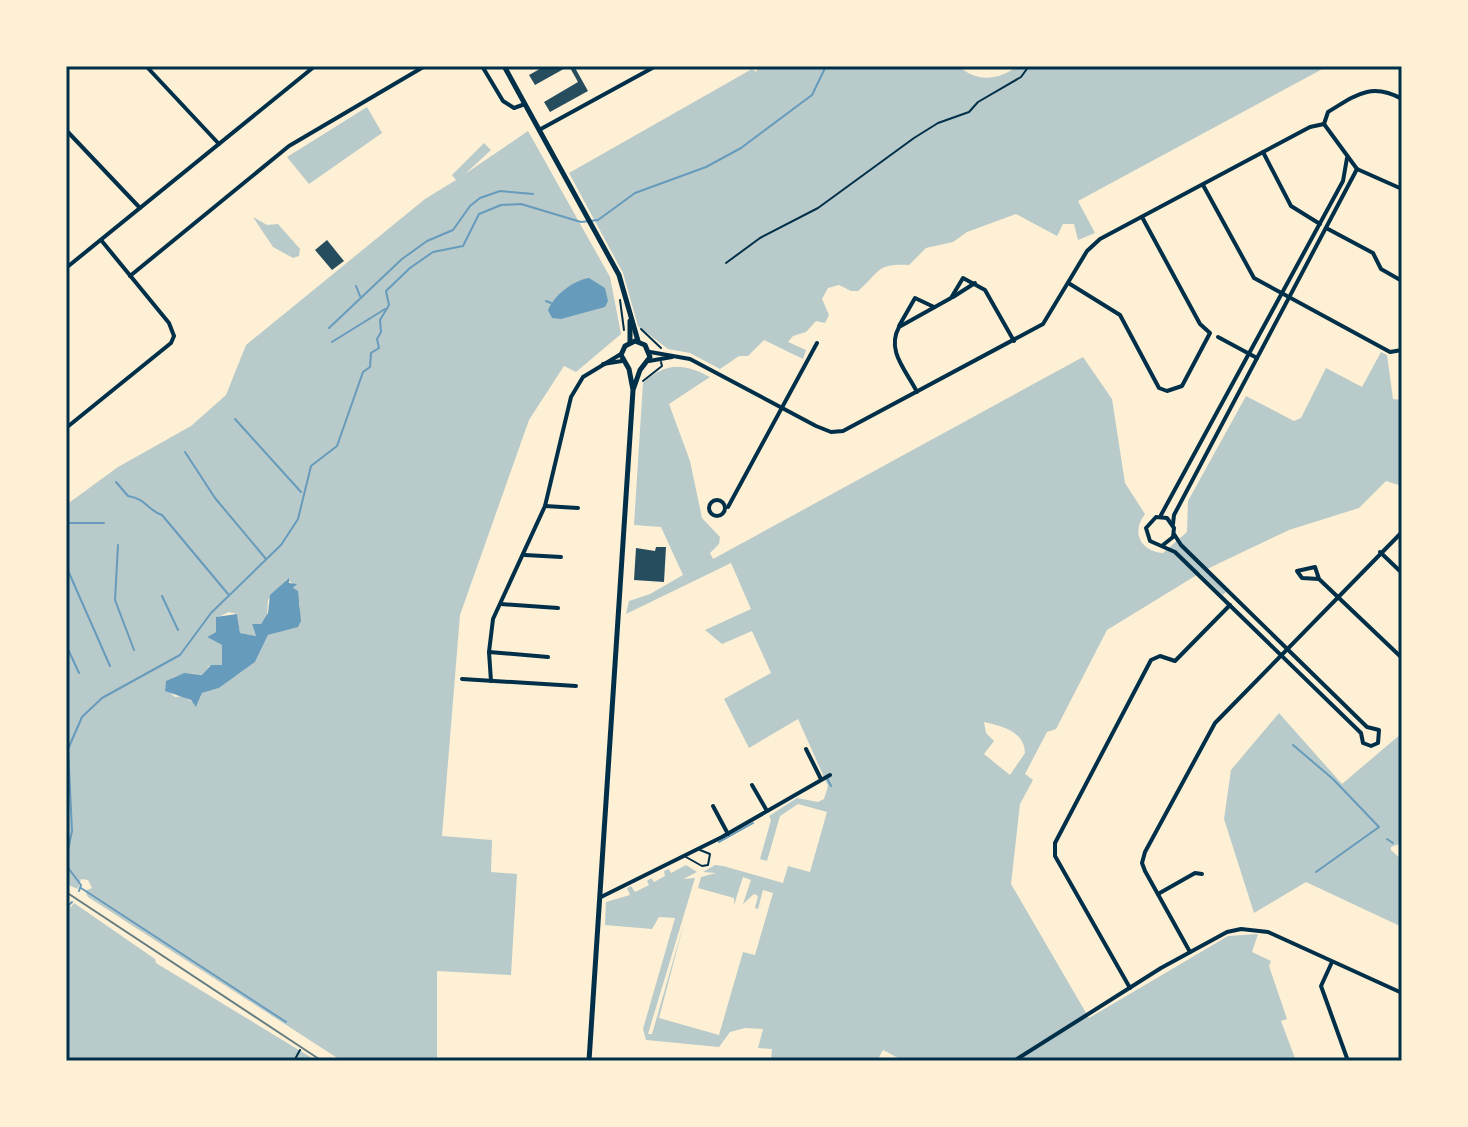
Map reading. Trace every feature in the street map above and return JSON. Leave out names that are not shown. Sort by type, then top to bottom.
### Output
[{"type":"main road","points":[[504,66],[619,275],[638,341],[650,352],[649,361],[640,370],[633,390]]},
{"type":"main road","points":[[589,1061],[633,390],[629,369],[622,361],[621,354],[630,342],[631,320]]},
{"type":"main road","points":[[630,342],[638,341]]},
{"type":"main road","points":[[629,369],[640,370]]},
{"type":"street","points":[[146,66],[219,144]]},
{"type":"street","points":[[66,268],[315,66]]},
{"type":"street","points":[[130,276],[289,146],[425,66]]},
{"type":"street","points":[[482,66],[503,101],[514,108],[525,104]]},
{"type":"street","points":[[539,130],[656,66]]},
{"type":"street","points":[[1324,124],[1328,112],[1366,91],[1381,89],[1402,99]]},
{"type":"street","points":[[650,352],[690,359],[825,430],[839,432],[1047,321],[1091,246],[1310,127],[1324,124]]},
{"type":"street","points":[[1324,124],[1357,169],[1402,189]]},
{"type":"street","points":[[66,130],[140,208]]},
{"type":"street","points":[[1263,152],[1291,206],[1373,253],[1381,269],[1402,281]]},
{"type":"street","points":[[1347,158],[1346,175],[1170,505],[1149,522],[1146,531],[1150,541],[1163,545],[1230,605],[1361,733],[1365,744],[1378,743],[1379,730],[1367,727],[1236,598],[1174,534],[1173,524],[1174,515],[1357,169]]},
{"type":"street","points":[[1203,185],[1252,276],[1390,352],[1402,350]]},
{"type":"street","points":[[1142,217],[1200,324],[1257,358]]},
{"type":"street","points":[[66,428],[173,340],[173,327],[101,240]]},
{"type":"street","points":[[951,298],[963,278],[975,283],[985,290],[1014,341]]},
{"type":"street","points":[[899,327],[975,283]]},
{"type":"street","points":[[1070,284],[1114,308],[1162,391],[1182,386],[1214,335]]},
{"type":"street","points":[[917,392],[893,349],[892,340],[915,298],[934,307]]},
{"type":"street","points":[[728,507],[713,500],[707,509],[721,517],[728,507],[817,343]]},
{"type":"street","points":[[491,681],[491,628],[545,506],[571,397],[583,377],[621,354]]},
{"type":"street","points":[[649,361],[674,356]]},
{"type":"street","points":[[603,364],[622,361]]},
{"type":"street","points":[[545,506],[578,508]]},
{"type":"street","points":[[1159,516],[1173,524]]},
{"type":"street","points":[[1190,952],[1142,863],[1145,852],[1215,723],[1402,532]]},
{"type":"street","points":[[1163,545],[1174,534]]},
{"type":"street","points":[[1380,552],[1402,573]]},
{"type":"street","points":[[525,555],[561,557]]},
{"type":"street","points":[[1319,579],[1302,578],[1297,571],[1313,565],[1319,579],[1402,658]]},
{"type":"street","points":[[1130,988],[1055,856],[1055,843],[1151,660],[1160,656],[1175,661],[1236,598]]},
{"type":"street","points":[[501,604],[558,608]]},
{"type":"street","points":[[489,652],[548,657]]},
{"type":"street","points":[[462,679],[576,686]]},
{"type":"street","points":[[1361,733],[1367,727]]},
{"type":"street","points":[[806,749],[821,780]]},
{"type":"street","points":[[601,897],[728,834],[830,775]]},
{"type":"street","points":[[752,785],[767,812]]},
{"type":"street","points":[[713,806],[728,834]]},
{"type":"street","points":[[1158,894],[1195,873],[1202,874]]},
{"type":"street","points":[[1014,1061],[1227,932],[1250,929],[1268,932],[1402,993]]},
{"type":"street","points":[[1332,962],[1321,986],[1348,1061]]},
{"type":"lane","points":[[685,856],[702,866],[710,864],[710,854],[696,850]]},
{"type":"path","points":[[726,263],[760,238],[818,208],[938,123],[969,112],[978,102],[1021,77],[1029,66]]},
{"type":"path","points":[[619,298],[624,331]]},
{"type":"path","points":[[643,329],[661,345]]},
{"type":"path","points":[[643,381],[662,366]]},
{"type":"path","points":[[294,1061],[300,1050]]},
{"type":"shaded area","points":[[759,66],[959,66],[973,75],[988,78],[1017,66],[1328,66],[1078,201],[1095,233],[1078,240],[1074,224],[1063,224],[1057,236],[1016,214],[967,232],[953,242],[926,248],[909,265],[884,267],[858,291],[839,285],[828,288],[822,299],[829,315],[825,323],[816,321],[806,332],[793,336],[788,342],[806,350],[803,359],[764,340],[748,356],[739,356],[720,369],[690,353],[668,349],[638,326],[623,273],[569,173],[752,69],[756,72]]},
{"type":"shaded area","points":[[367,107],[382,133],[309,184],[287,157]]},
{"type":"shaded area","points":[[528,131],[610,277],[621,334],[576,372],[564,366],[529,420],[460,615],[442,836],[492,840],[491,872],[517,874],[511,975],[437,971],[437,1061],[342,1061],[88,897],[85,891],[92,888],[88,880],[81,879],[78,889],[66,884],[66,505],[118,467],[191,426],[226,395],[246,345],[425,199],[456,180],[452,175],[484,143],[491,150],[465,174]],"holes":[[[287,579],[295,586],[293,588],[300,604],[299,626],[268,635],[255,662],[219,688],[202,693],[197,705],[183,696],[175,697],[165,688],[175,677],[203,675],[209,666],[222,665],[222,645],[207,637],[216,632],[216,618],[229,612],[237,614],[240,633],[256,636],[252,624],[260,625],[267,616],[268,600]]]},
{"type":"shaded area","points":[[253,217],[267,225],[278,224],[300,249],[299,256],[293,258],[273,247]]},
{"type":"shaded area","points":[[1381,352],[1387,355],[1393,399],[1402,400],[1402,486],[1386,481],[1359,508],[1289,530],[1205,570],[1226,592],[1223,595],[1200,573],[1107,630],[1056,729],[1047,732],[1025,774],[1033,780],[1020,804],[1011,884],[1089,1018],[1228,936],[1258,934],[1252,952],[1271,961],[1269,966],[1287,1019],[1281,1021],[1296,1061],[904,1061],[883,1050],[877,1061],[771,1059],[772,1049],[758,1048],[763,1029],[745,1028],[730,1032],[719,1047],[646,1040],[643,1029],[675,918],[659,917],[652,929],[605,925],[606,902],[630,895],[627,888],[631,886],[635,892],[649,885],[647,881],[651,878],[654,882],[665,876],[664,871],[669,869],[671,873],[686,865],[697,872],[683,879],[695,878],[648,1034],[652,1034],[684,923],[659,1018],[719,1035],[743,952],[755,955],[773,893],[763,890],[758,909],[755,908],[758,896],[754,894],[743,904],[751,880],[743,877],[734,905],[734,898],[698,888],[701,877],[716,873],[703,872],[715,865],[723,866],[783,883],[788,866],[810,872],[827,812],[798,804],[780,816],[767,861],[760,859],[771,820],[769,816],[797,798],[818,802],[824,799],[828,786],[798,719],[749,748],[724,699],[771,673],[752,631],[722,644],[705,630],[751,609],[731,563],[626,614],[629,601],[650,594],[683,575],[661,527],[634,525],[643,383],[659,371],[675,367],[691,369],[710,377],[669,404],[690,461],[702,518],[720,537],[719,544],[710,553],[713,559],[1083,357],[1112,399],[1125,483],[1145,514],[1139,527],[1140,540],[1149,549],[1163,553],[1187,532],[1188,501],[1246,396],[1294,421],[1301,418],[1326,368],[1362,387]],"holes":[[[984,722],[1005,728],[1021,739],[1025,753],[1010,775],[984,754],[994,741],[986,733]]]},
{"type":"shaded area","points":[[1279,713],[1342,784],[1402,733],[1402,843],[1391,847],[1391,850],[1402,860],[1402,927],[1306,882],[1254,913],[1224,819],[1231,770]]},
{"type":"shaded area","points":[[66,903],[71,907],[74,903],[155,959],[156,963],[317,1061],[66,1061]]},
{"type":"water","points":[[589,278],[605,288],[608,301],[605,307],[561,319],[552,318],[548,310],[555,299],[571,285]]},
{"type":"water","points":[[289,578],[289,583],[297,584],[293,588],[298,591],[301,621],[298,627],[268,635],[255,662],[219,688],[202,693],[196,707],[191,700],[165,691],[166,681],[184,673],[202,675],[211,665],[222,665],[222,645],[207,637],[216,632],[216,617],[237,614],[240,633],[256,636],[252,624],[261,624],[268,613],[270,595]]},
{"type":"building","points":[[545,66],[569,66],[535,85],[529,75]]},
{"type":"building","points":[[569,66],[574,66],[588,91],[550,112],[544,102],[578,82]]},
{"type":"building","points":[[327,240],[344,261],[332,270],[315,250]]},
{"type":"building","points":[[656,547],[666,547],[664,582],[634,580],[636,548],[655,551]]},
{"type":"waterway","points":[[66,859],[72,831],[68,749],[82,717],[102,698],[180,655],[211,613],[281,545],[298,519],[311,466],[337,446],[363,372],[370,367],[371,353],[379,348],[380,320],[389,305],[386,291],[433,252],[463,246],[479,214],[501,205],[521,204],[581,222],[598,220],[635,193],[706,167],[741,148],[812,95],[826,66]]},
{"type":"waterway","points":[[329,328],[402,259],[427,241],[453,230],[470,206],[480,198],[500,191],[533,194]]},
{"type":"waterway","points":[[356,286],[360,296]]},
{"type":"waterway","points":[[546,301],[551,303]]},
{"type":"waterway","points":[[332,342],[385,309]]},
{"type":"waterway","points":[[235,419],[301,492]]},
{"type":"waterway","points":[[185,452],[215,498],[266,559]]},
{"type":"waterway","points":[[116,482],[128,496],[162,515],[228,594]]},
{"type":"waterway","points":[[66,523],[104,523]]},
{"type":"waterway","points":[[118,545],[115,600],[134,650]]},
{"type":"waterway","points":[[66,566],[110,666]]},
{"type":"waterway","points":[[162,596],[178,630]]},
{"type":"waterway","points":[[66,645],[79,673]]},
{"type":"waterway","points":[[66,696],[68,700]]},
{"type":"waterway","points":[[1293,745],[1333,779],[1379,827],[1316,872]]},
{"type":"waterway","points":[[827,778],[831,786]]},
{"type":"waterway","points":[[719,842],[753,823]]},
{"type":"waterway","points":[[1387,839],[1393,843]]},
{"type":"waterway","points":[[66,865],[81,885],[79,891]]},
{"type":"waterway","points":[[81,888],[286,1022]]},
{"type":"waterway","points":[[66,908],[72,902]]},
{"type":"railway","points":[[66,892],[322,1061]]}]
